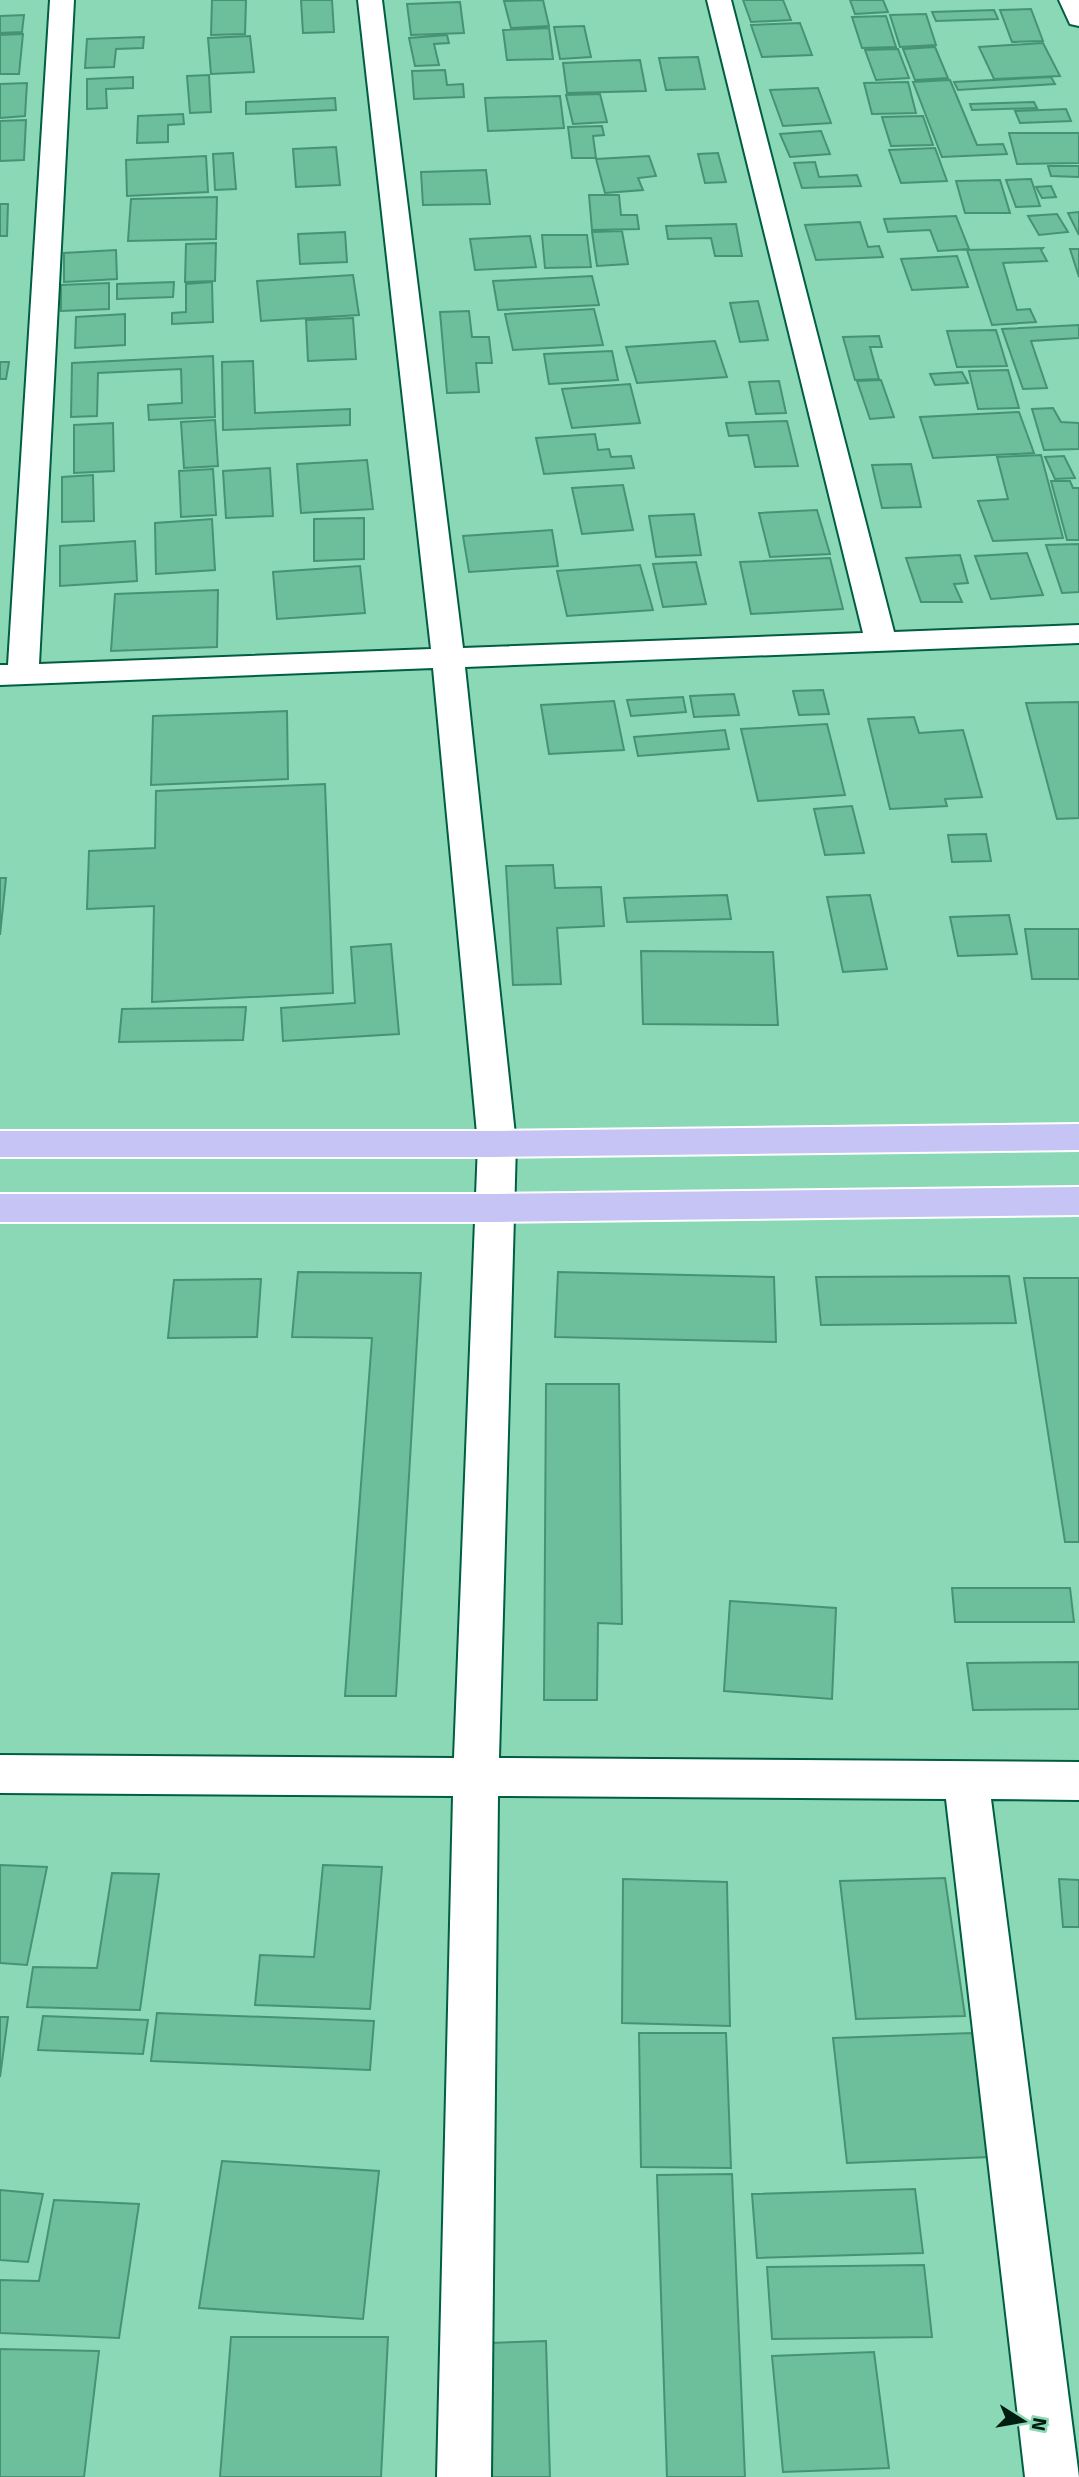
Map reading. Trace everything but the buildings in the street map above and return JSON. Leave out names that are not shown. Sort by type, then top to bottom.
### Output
[{"type":"main road","points":[[0,1144],[497,1144],[1079,1137]]},
{"type":"main road","points":[[0,1208],[497,1208],[1079,1201]]},
{"type":"street","points":[[62,0],[11,675],[1079,634]]},
{"type":"street","points":[[370,0],[448,657],[497,1144],[497,1208],[476,1777],[464,2477]]},
{"type":"street","points":[[719,0],[881,641]]},
{"type":"street","points":[[1071,0],[1079,19]]},
{"type":"street","points":[[0,1774],[1079,1781]]},
{"type":"street","points":[[966,1780],[1052,2477]]}]
